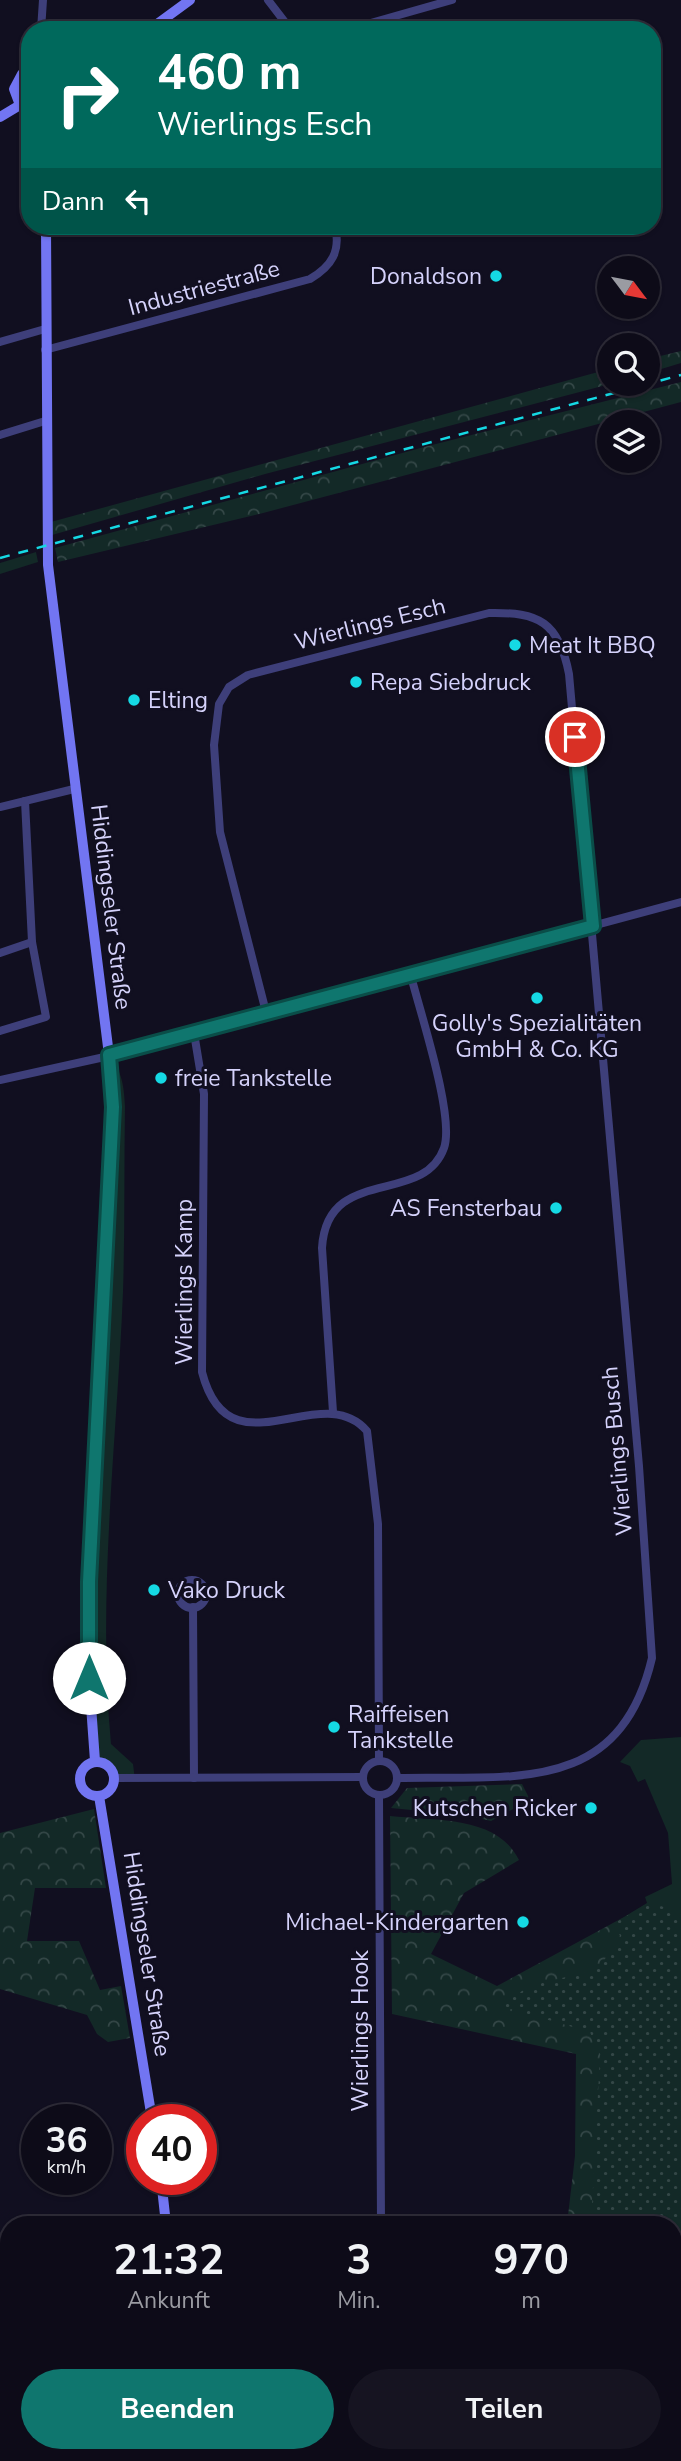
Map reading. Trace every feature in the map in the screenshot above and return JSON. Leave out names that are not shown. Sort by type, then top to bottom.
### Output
[{"type":"street","points":[[42,21],[43,0]]},
{"type":"street","points":[[161,21],[190,0]]},
{"type":"street","points":[[268,0],[284,21]]},
{"type":"street","points":[[378,21],[452,0]]},
{"type":"street","points":[[21,76],[16,80],[14,89],[21,100]]},
{"type":"street","points":[[0,117],[21,109]]},
{"type":"street","name":"Hiddingseler Straße","points":[[46,235],[48,565],[109,1055],[113,1107],[89,1582],[89,1678],[95,1761]]},
{"type":"street","name":"Industriestraße","points":[[45,351],[310,279],[327,269],[337,252],[336,235]]},
{"type":"street","points":[[0,342],[45,329]]},
{"type":"street","points":[[0,435],[45,421]]},
{"type":"street","name":"Wierlings Esch","points":[[266,1012],[220,832],[214,746],[219,704],[229,687],[248,675],[489,613],[516,613],[534,617],[551,627],[564,650],[569,674],[593,926]]},
{"type":"street","points":[[0,807],[74,789]]},
{"type":"street","points":[[0,1031],[46,1017],[32,942],[25,801]]},
{"type":"street","points":[[0,1080],[194,1033],[681,902]]},
{"type":"street","name":"Wierlings Busch","points":[[397,1778],[540,1775],[564,1768],[589,1756],[623,1725],[646,1682],[652,1658],[639,1465],[593,926]]},
{"type":"street","points":[[0,953],[32,942]]},
{"type":"street","points":[[379,1761],[378,1524],[368,1431],[358,1420],[334,1412],[322,1248],[325,1229],[337,1208],[347,1199],[359,1192],[414,1178],[432,1168],[444,1148],[447,1121],[411,976]]},
{"type":"street","name":"Wierlings Kamp","points":[[194,1033],[204,1094],[202,1372],[208,1395],[222,1410],[240,1422],[258,1424],[334,1412]]},
{"type":"street","points":[[193,1607],[194,1779]]},
{"type":"street","points":[[95,1761],[109,1766],[114,1778],[110,1790],[99,1796],[87,1793],[80,1783],[81,1772],[95,1761]]},
{"type":"street","points":[[379,1761],[389,1764],[397,1778],[391,1791],[379,1795],[367,1790],[363,1777],[368,1766],[379,1761]]},
{"type":"street","points":[[114,1778],[363,1777]]},
{"type":"street","name":"Wierlings Hook","points":[[379,1795],[382,2216]]},
{"type":"street","name":"Hiddingseler Straße","points":[[99,1796],[150,2104]]},
{"type":"street","points":[[163,2195],[165,2216]]},
{"type":"green space","points":[[681,351],[681,363],[660,369],[660,356]]},
{"type":"green space","points":[[597,372],[597,387],[265,474],[52,535],[51,522]]},
{"type":"green space","points":[[681,382],[681,402],[651,410],[597,410],[597,424],[263,513],[58,562],[55,548],[428,446],[626,396],[660,396],[660,387]]},
{"type":"green space","points":[[36,552],[38,562],[0,574],[0,563]]},
{"type":"green space","points":[[109,1055],[122,1079],[125,1106],[123,1292],[107,1574],[107,1687],[111,1744],[133,1764],[135,1780],[114,1778],[109,1766],[95,1761],[89,1582],[103,1343]]},
{"type":"green space","points":[[681,1737],[681,1927],[624,1917],[647,1903],[645,1897],[672,1884],[668,1833],[645,1779],[638,1782],[630,1766],[620,1762],[641,1740]]},
{"type":"green space","points":[[522,1784],[530,1800],[491,1821],[465,1815],[391,1808],[407,1788]]},
{"type":"green space","points":[[94,1809],[106,1888],[35,1888],[27,1941],[79,1941],[100,1990],[121,1986],[130,2038],[108,2042],[97,2034],[87,2015],[0,1989],[0,1833]]},
{"type":"green space","points":[[390,1816],[444,1820],[480,1828],[509,1845],[519,1860],[464,1893],[431,1954],[497,1986],[624,1917],[681,1927],[681,2216],[568,2216],[575,2156],[576,2054],[392,2014]]},
{"type":"green space","points":[[648,1903],[681,1911],[681,2216],[591,2216],[600,2056],[590,2032],[500,2006],[538,1984],[594,1970],[601,1965],[620,1936],[616,1926],[618,1921]]},
{"type":"railway","points":[[0,558],[681,375]]},
{"type":"place","name":"Donaldson","points":[[496,276]]},
{"type":"place","name":"Meat It BBQ","points":[[515,645]]},
{"type":"place","name":"Repa Siebdruck","points":[[356,682]]},
{"type":"place","name":"Elting","points":[[134,700]]},
{"type":"place","name":"Golly's Spezialitäten GmbH & Co. KG","points":[[537,998]]},
{"type":"place","name":"freie Tankstelle","points":[[161,1078]]},
{"type":"place","name":"AS Fensterbau","points":[[556,1208]]},
{"type":"place","name":"Vako Druck","points":[[154,1590]]},
{"type":"place","name":"Raiffeisen Tankstelle","points":[[334,1727]]},
{"type":"place","name":"Kutschen Ricker","points":[[591,1808]]},
{"type":"place","name":"Michael-Kindergarten","points":[[523,1922]]},
{"type":"route","points":[[89,1678],[89,1582],[113,1107],[109,1055],[593,926],[575,737]]}]
